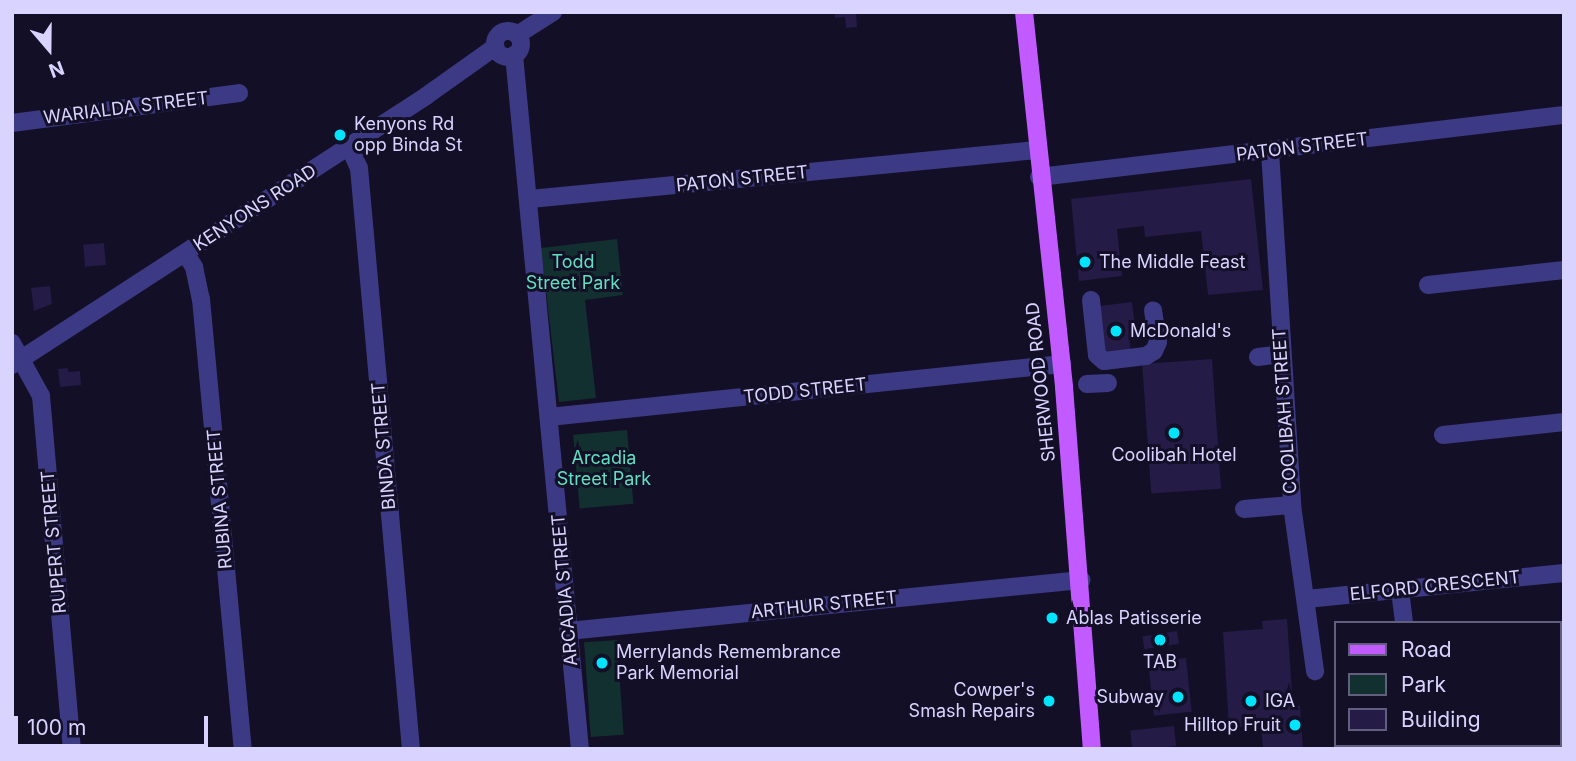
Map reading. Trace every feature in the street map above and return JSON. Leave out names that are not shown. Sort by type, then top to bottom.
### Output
[{"type":"main road","name":"SHERWOOD ROAD","points":[[1024,12],[1039,177],[1062,364],[1081,580],[1092,749]]},
{"type":"street","points":[[517,35],[553,12]]},
{"type":"street","points":[[510,31],[517,35],[521,46],[514,55],[503,56],[495,47],[496,39],[502,33],[510,31]]},
{"type":"street","name":"KENYONS ROAD","points":[[17,362],[349,146],[495,47]]},
{"type":"street","name":"ARCADIA STREET","points":[[514,55],[530,200],[580,749]]},
{"type":"street","name":"WARIALDA STREET","points":[[12,122],[239,93]]},
{"type":"street","name":"PATON STREET","points":[[1039,177],[1564,115]]},
{"type":"street","name":"BINDA STREET","points":[[349,146],[359,168],[411,749]]},
{"type":"street","name":"PATON STREET","points":[[530,200],[1037,150]]},
{"type":"street","name":"COOLIBAH STREET","points":[[1270,151],[1292,505],[1315,671]]},
{"type":"street","name":"RUBINA STREET","points":[[185,253],[194,267],[201,299],[243,749]]},
{"type":"street","points":[[1428,285],[1564,270]]},
{"type":"street","points":[[1091,300],[1097,355],[1104,361],[1146,356],[1154,351],[1158,342],[1153,310]]},
{"type":"street","name":"RUPERT STREET","points":[[12,343],[17,362],[41,396],[72,749]]},
{"type":"street","points":[[1258,357],[1281,354]]},
{"type":"street","name":"TODD STREET","points":[[549,417],[1062,364]]},
{"type":"street","points":[[1087,384],[1108,383]]},
{"type":"street","points":[[1443,435],[1564,422]]},
{"type":"street","points":[[1244,509],[1292,505]]},
{"type":"street","name":"ELFORD CRESCENT","points":[[1307,599],[1564,573]]},
{"type":"street","name":"ARTHUR STREET","points":[[568,631],[1081,580]]},
{"type":"street","points":[[1401,590],[1404,621]]},
{"type":"green space","name":"Todd Street Park","points":[[617,239],[623,295],[585,300],[596,398],[559,402],[541,248]]},
{"type":"green space","name":"Arcadia Street Park","points":[[627,430],[633,504],[580,508],[573,435]]},
{"type":"green space","points":[[617,640],[624,735],[591,737],[584,642]]},
{"type":"green space","points":[[1564,669],[1564,742],[1562,742]]},
{"type":"building","points":[[835,12],[856,12],[857,27],[846,28],[845,17],[835,18]]},
{"type":"building","points":[[1251,179],[1263,290],[1208,295],[1201,231],[1145,237],[1144,226],[1117,229],[1122,276],[1079,281],[1071,199]]},
{"type":"building","points":[[104,243],[106,265],[85,267],[83,245]]},
{"type":"building","points":[[50,286],[52,304],[34,311],[31,288]]},
{"type":"building","name":"McDonald's","points":[[1132,302],[1136,335],[1129,336],[1131,352],[1100,356],[1099,306]]},
{"type":"building","points":[[1212,359],[1221,489],[1151,494],[1142,364]]},
{"type":"building","points":[[68,368],[68,372],[80,371],[81,385],[60,387],[58,369]]},
{"type":"building","points":[[1287,619],[1293,706],[1300,706],[1303,749],[1263,749],[1261,726],[1229,728],[1223,632],[1263,629],[1262,621]]},
{"type":"building","name":"TAB","points":[[1177,631],[1179,644],[1144,649],[1142,636]]},
{"type":"building","points":[[1186,658],[1192,712],[1154,716],[1148,662]]},
{"type":"building","points":[[1174,726],[1176,746],[1132,749],[1130,731]]},
{"type":"place","name":"Kenyons Rd opp Binda St","points":[[340,135]]},
{"type":"place","name":"The Middle Feast","points":[[1085,262]]},
{"type":"place","name":"McDonald's","points":[[1116,331]]},
{"type":"place","name":"Coolibah Hotel","points":[[1174,433]]},
{"type":"place","name":"Ablas Patisserie","points":[[1052,618]]},
{"type":"place","name":"TAB","points":[[1160,640]]},
{"type":"place","name":"Merrylands Remembrance Park Memorial","points":[[602,663]]},
{"type":"place","name":"Subway","points":[[1178,697]]},
{"type":"place","name":"Cowper's Smash Repairs","points":[[1049,701]]},
{"type":"place","name":"IGA","points":[[1251,701]]},
{"type":"place","name":"Hilltop Fruit","points":[[1295,725]]}]
